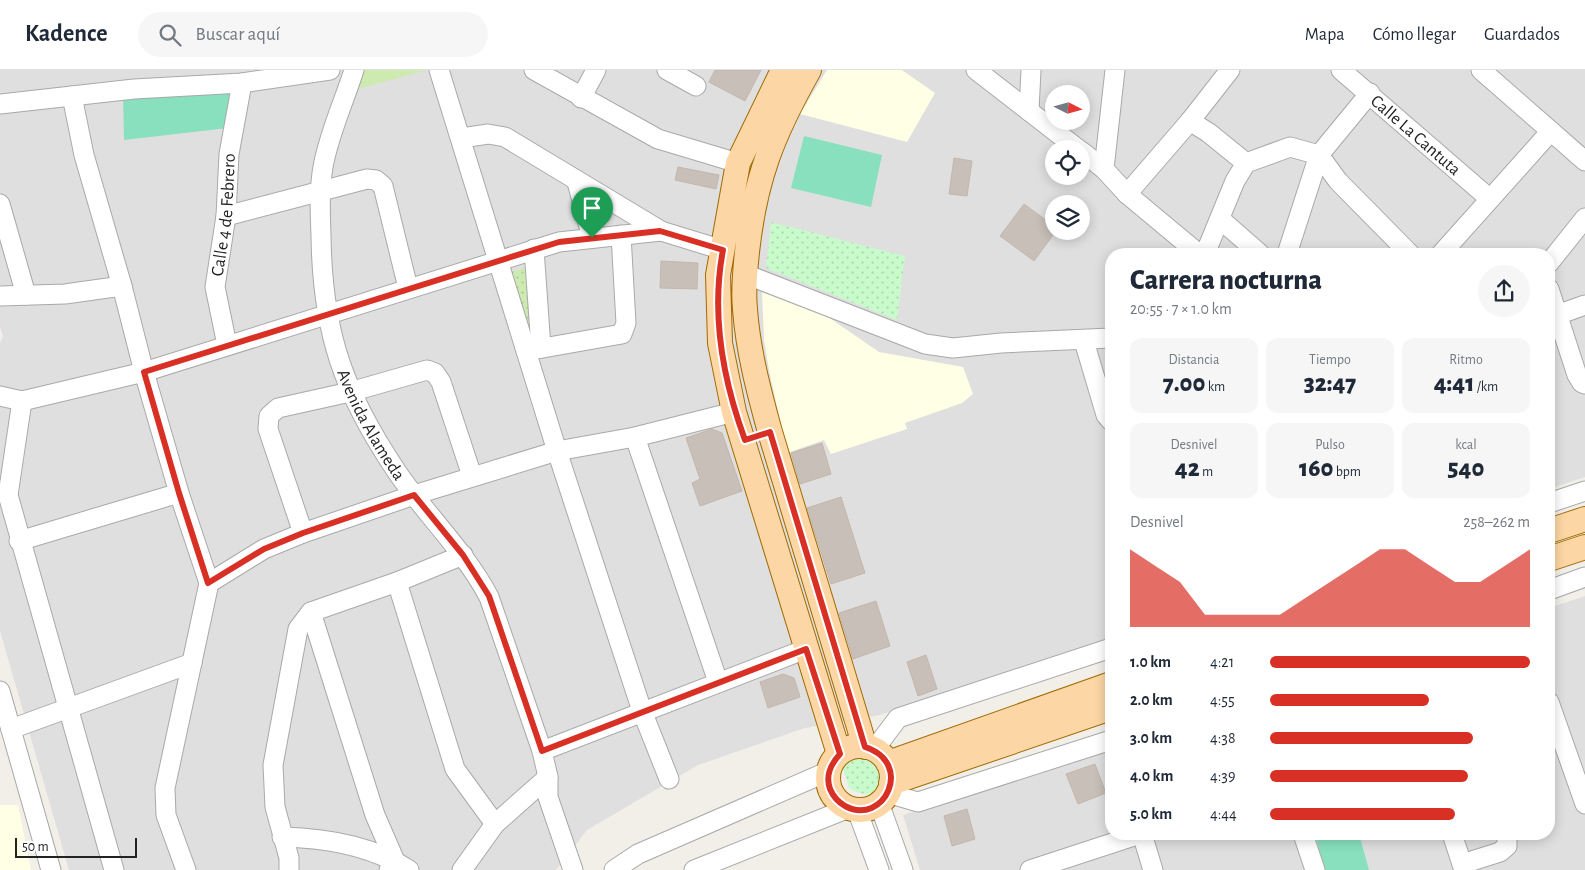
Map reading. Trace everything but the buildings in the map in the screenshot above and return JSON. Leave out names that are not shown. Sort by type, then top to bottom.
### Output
[{"type":"main road","points":[[783,70],[738,163],[718,274],[720,343],[734,412],[745,440],[806,649],[834,762],[831,791],[836,799],[1105,686]]},
{"type":"main road","points":[[809,70],[782,118],[765,159],[756,194],[745,274],[744,307],[748,339],[770,432],[874,782]]},
{"type":"main road","points":[[745,440],[770,432]]},
{"type":"main road","points":[[1555,529],[1585,520]]},
{"type":"main road","points":[[1555,557],[1585,547]]},
{"type":"main road","points":[[874,782],[1105,710]]},
{"type":"main road","points":[[834,762],[847,749],[874,782]]},
{"type":"street","points":[[0,104],[72,96],[179,78],[242,83],[330,70]]},
{"type":"street","name":"Avenida Alameda","points":[[354,70],[331,136],[323,167],[320,192],[321,278],[326,314],[350,392],[365,422],[414,495],[463,555],[489,596],[542,751],[548,777],[548,797],[573,870]]},
{"type":"street","points":[[439,70],[462,138],[496,261],[533,349],[556,451],[642,711],[668,779]]},
{"type":"street","points":[[534,70],[581,98],[658,139],[738,163]]},
{"type":"street","points":[[581,98],[596,70]]},
{"type":"street","points":[[667,70],[696,86]]},
{"type":"street","points":[[1028,111],[1031,70]]},
{"type":"street","points":[[1104,168],[1114,79],[1124,70]]},
{"type":"street","points":[[1128,194],[1190,121],[1230,70]]},
{"type":"street","name":"Calle La Cantuta","points":[[1341,70],[1370,93],[1490,199]]},
{"type":"street","points":[[1481,70],[1585,161]]},
{"type":"street","points":[[979,71],[1067,140]]},
{"type":"street","name":"Calle 4 de Febrero","points":[[228,345],[215,287],[226,216],[229,154],[242,83]]},
{"type":"street","points":[[1289,248],[1319,155],[1370,93]]},
{"type":"street","points":[[72,96],[84,155],[122,286],[144,372],[179,493],[208,583],[165,788],[166,815],[186,870]]},
{"type":"street","points":[[1190,121],[1209,133],[1246,163]]},
{"type":"street","points":[[1446,248],[1551,131]]},
{"type":"street","points":[[462,138],[488,134],[504,137],[660,231],[723,250]]},
{"type":"street","points":[[1208,248],[1235,181],[1246,163],[1290,147],[1319,155],[1338,181],[1404,248]]},
{"type":"street","points":[[1090,158],[1104,168],[1128,194],[1192,248]]},
{"type":"street","points":[[226,216],[367,179],[376,180],[383,186],[408,288]]},
{"type":"street","points":[[577,182],[592,238]]},
{"type":"street","points":[[0,204],[26,295]]},
{"type":"street","points":[[1555,256],[1585,218]]},
{"type":"street","points":[[1220,219],[1253,248]]},
{"type":"street","points":[[0,396],[22,401],[144,372],[559,242],[660,231]]},
{"type":"street","points":[[533,349],[622,334],[626,323],[621,235]]},
{"type":"street","points":[[533,349],[534,249]]},
{"type":"street","points":[[745,274],[924,344],[953,348],[1001,343],[1105,339]]},
{"type":"street","points":[[0,296],[65,294],[122,286]]},
{"type":"street","points":[[1555,316],[1585,305]]},
{"type":"street","points":[[1555,324],[1577,375],[1582,383],[1585,384]]},
{"type":"street","points":[[1084,341],[1105,412]]},
{"type":"street","points":[[303,533],[268,429],[269,416],[278,408],[350,392],[427,370],[435,373],[441,382],[472,476]]},
{"type":"street","points":[[22,401],[8,495],[19,541],[114,870]]},
{"type":"street","points":[[208,583],[264,549],[303,533],[472,476],[556,451],[635,437],[734,412]]},
{"type":"street","points":[[635,437],[718,682]]},
{"type":"street","points":[[1555,501],[1585,491]]},
{"type":"street","points":[[19,541],[179,493]]},
{"type":"street","points":[[289,870],[289,858],[275,807],[273,765],[298,629],[311,612],[397,582],[463,555]]},
{"type":"street","points":[[1555,588],[1585,577]]},
{"type":"street","points":[[397,582],[454,769],[496,824]]},
{"type":"street","points":[[311,612],[375,815],[398,867]]},
{"type":"street","points":[[542,751],[806,649]]},
{"type":"street","points":[[878,870],[874,782],[898,718],[1105,650]]},
{"type":"street","points":[[11,730],[192,663]]},
{"type":"street","points":[[1,699],[51,870]]},
{"type":"street","points":[[1555,716],[1577,766],[1585,804]]},
{"type":"street","points":[[874,782],[918,802],[1105,742]]},
{"type":"street","points":[[614,870],[638,854],[834,762]]},
{"type":"street","points":[[462,870],[496,824],[548,777]]},
{"type":"street","name":"Avenida Alameda","points":[[548,777],[558,792],[583,870]]},
{"type":"street","points":[[694,870],[874,782]]},
{"type":"street","points":[[874,782],[903,870]]},
{"type":"street","points":[[282,837],[310,838],[340,843],[398,867]]},
{"type":"street","points":[[1030,870],[1122,840]]},
{"type":"street","points":[[1143,840],[1153,870]]},
{"type":"street","points":[[1305,840],[1315,870]]},
{"type":"street","points":[[1454,840],[1463,867],[1500,852],[1507,846],[1507,840]]},
{"type":"shaded area","points":[[0,70],[1585,70],[1585,477],[1555,487],[1555,248],[1105,248],[1105,639],[880,715],[805,728],[698,765],[587,830],[556,870],[69,870],[0,631],[0,343],[3,336],[0,327]]},
{"type":"shaded area","points":[[827,70],[902,70],[935,93],[907,142],[800,114]]},
{"type":"shaded area","points":[[762,292],[818,310],[879,352],[963,367],[973,394],[962,403],[905,423],[907,429],[831,454],[824,440],[787,453],[764,340]]},
{"type":"shaded area","points":[[1585,596],[1585,870],[920,870],[903,815],[1105,750],[1105,840],[1555,840],[1555,606]]},
{"type":"shaded area","points":[[0,805],[18,805],[31,870],[0,870]]},
{"type":"green space","points":[[360,70],[428,70],[354,90]]},
{"type":"green space","points":[[234,87],[228,128],[124,140],[123,93]]},
{"type":"green space","points":[[804,136],[882,155],[871,207],[791,188]]},
{"type":"green space","points":[[771,222],[905,256],[897,320],[766,268]]},
{"type":"green space","points":[[530,267],[536,360],[509,272]]},
{"type":"green space","points":[[859,750],[874,758],[878,770],[880,778],[879,787],[873,793],[863,794],[849,788],[843,768],[850,755]]},
{"type":"green space","points":[[1317,840],[1361,840],[1369,870],[1325,870]]},
{"type":"route","points":[[660,231],[723,250],[718,274],[720,343],[734,412],[745,440],[770,432],[865,747],[882,755],[888,763],[891,773],[888,793],[875,806],[857,810],[849,808],[842,805],[831,791],[828,782],[829,771],[833,762],[840,754],[806,649],[542,751],[489,596],[477,574],[463,555],[414,495],[303,533],[264,549],[208,583],[179,493],[144,372],[559,242],[592,238],[660,231]]}]
